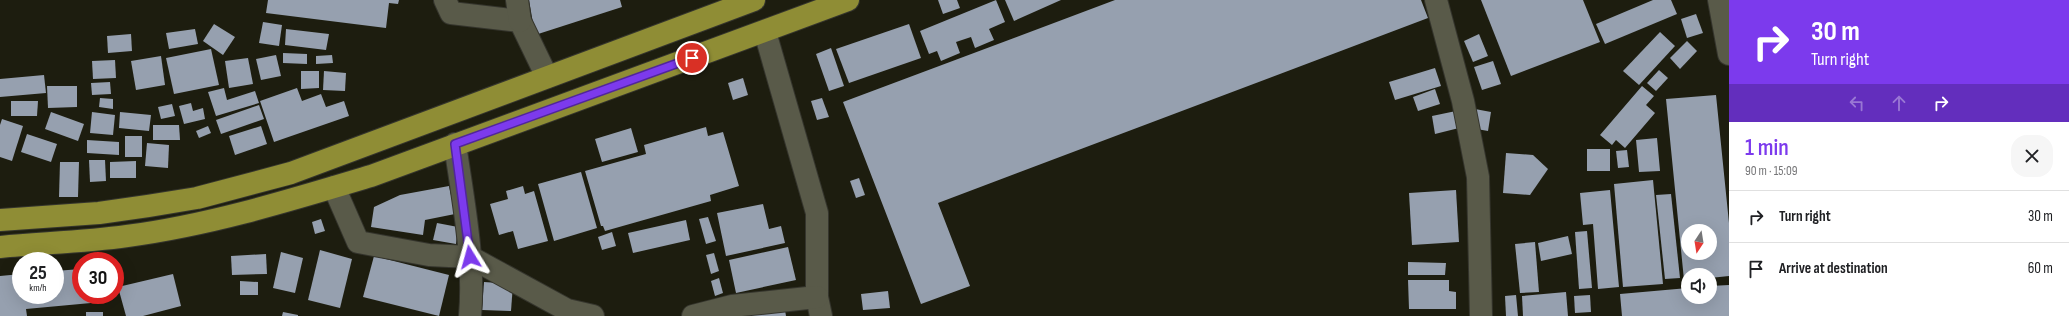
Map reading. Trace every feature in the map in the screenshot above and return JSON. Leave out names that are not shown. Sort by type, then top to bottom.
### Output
[{"type":"highway","points":[[0,220],[100,212],[148,206],[197,198],[291,173],[754,0]]},
{"type":"highway","points":[[0,247],[128,236],[240,214],[334,187],[371,176],[455,144],[765,32],[848,0]]},
{"type":"street","points":[[445,0],[451,13],[519,10],[548,77]]},
{"type":"street","points":[[1436,0],[1464,101],[1478,177],[1481,316]]},
{"type":"street","points":[[1719,0],[1729,54]]},
{"type":"street","points":[[693,316],[732,306],[819,307],[817,213],[765,32]]},
{"type":"street","points":[[455,144],[473,288],[470,316]]},
{"type":"street","points":[[334,187],[358,242],[429,255],[470,257],[567,310],[593,316]]},
{"type":"building","points":[[268,0],[399,0],[398,4],[389,3],[386,28],[266,13]]},
{"type":"building","points":[[529,0],[620,0],[622,7],[535,35]]},
{"type":"building","points":[[938,0],[957,0],[960,8],[943,14]]},
{"type":"building","points":[[996,0],[1005,22],[989,29],[994,40],[975,48],[971,37],[956,42],[960,53],[941,61],[937,51],[929,54],[920,31]]},
{"type":"building","points":[[1005,0],[1061,0],[1014,21]]},
{"type":"building","points":[[1115,0],[1421,0],[1428,18],[938,203],[970,286],[921,304],[843,102]]},
{"type":"building","points":[[1481,0],[1583,0],[1600,42],[1511,76]]},
{"type":"building","points":[[1653,0],[1671,0],[1677,14],[1605,44],[1596,24]]},
{"type":"building","points":[[1696,14],[1703,33],[1687,38],[1681,19]]},
{"type":"building","points":[[263,22],[282,25],[279,46],[259,43]]},
{"type":"building","points":[[214,24],[235,37],[223,55],[203,41]]},
{"type":"building","points":[[909,24],[921,58],[849,83],[836,49]]},
{"type":"building","points":[[195,29],[198,44],[169,49],[166,33]]},
{"type":"building","points":[[286,29],[329,34],[326,50],[285,45]]},
{"type":"building","points":[[1660,32],[1675,46],[1639,85],[1623,71]]},
{"type":"building","points":[[131,34],[132,51],[108,53],[107,36]]},
{"type":"building","points":[[1479,34],[1488,56],[1473,62],[1464,41]]},
{"type":"building","points":[[1687,41],[1697,51],[1680,69],[1670,58]]},
{"type":"building","points":[[831,48],[844,86],[829,91],[816,54]]},
{"type":"building","points":[[211,49],[219,85],[174,94],[166,58]]},
{"type":"building","points":[[283,53],[307,54],[307,64],[283,63]]},
{"type":"building","points":[[276,55],[281,76],[261,80],[256,59]]},
{"type":"building","points":[[332,55],[333,63],[316,64],[316,56]]},
{"type":"building","points":[[161,56],[165,85],[136,90],[131,61]]},
{"type":"building","points":[[248,58],[253,84],[229,88],[225,61]]},
{"type":"building","points":[[115,60],[116,78],[93,79],[92,61]]},
{"type":"building","points":[[1493,61],[1501,84],[1482,90],[1474,67]]},
{"type":"building","points":[[1435,68],[1441,86],[1395,100],[1389,82]]},
{"type":"building","points":[[1659,70],[1668,78],[1656,91],[1647,83]]},
{"type":"building","points":[[301,71],[319,71],[319,88],[301,89]]},
{"type":"building","points":[[324,71],[346,73],[345,91],[323,90]]},
{"type":"building","points":[[44,75],[46,93],[0,97],[0,79]]},
{"type":"building","points":[[743,78],[748,95],[733,100],[728,83]]},
{"type":"building","points":[[110,82],[111,94],[92,95],[91,83]]},
{"type":"building","points":[[47,86],[77,86],[77,107],[48,108]]},
{"type":"building","points":[[1642,86],[1654,96],[1646,105],[1655,113],[1625,148],[1616,140],[1612,145],[1600,135]]},
{"type":"building","points":[[224,88],[227,100],[255,91],[259,103],[216,116],[208,92]]},
{"type":"building","points":[[297,88],[302,101],[321,94],[326,107],[344,101],[349,116],[274,142],[260,101]]},
{"type":"building","points":[[1435,89],[1440,104],[1418,111],[1413,97]]},
{"type":"building","points":[[1716,95],[1729,223],[1729,276],[1717,277],[1717,268],[1683,268],[1682,260],[1717,260],[1717,224],[1681,224],[1681,250],[1666,99]]},
{"type":"building","points":[[100,98],[113,99],[113,109],[99,107]]},
{"type":"building","points":[[822,98],[829,117],[817,120],[811,101]]},
{"type":"building","points":[[11,101],[38,101],[37,116],[11,116]]},
{"type":"building","points":[[191,103],[193,111],[203,108],[205,119],[184,124],[179,106]]},
{"type":"building","points":[[172,104],[175,116],[161,119],[158,107]]},
{"type":"building","points":[[259,105],[264,119],[221,134],[216,120]]},
{"type":"building","points":[[1475,109],[1491,112],[1488,131],[1471,128]]},
{"type":"building","points":[[1456,111],[1459,128],[1435,134],[1432,116]]},
{"type":"building","points":[[51,112],[84,124],[78,141],[45,129]]},
{"type":"building","points":[[92,112],[115,115],[113,135],[90,133]]},
{"type":"building","points":[[120,112],[151,115],[149,131],[119,128]]},
{"type":"building","points":[[2,119],[23,126],[12,161],[0,157],[0,125]]},
{"type":"building","points":[[153,125],[179,125],[180,140],[153,140]]},
{"type":"building","points":[[208,126],[211,133],[199,138],[196,131]]},
{"type":"building","points":[[261,126],[267,144],[235,155],[229,136]]},
{"type":"building","points":[[706,127],[708,136],[723,132],[739,186],[710,195],[711,201],[605,231],[603,226],[601,226],[585,171],[646,154],[644,145]]},
{"type":"building","points":[[631,128],[638,152],[602,162],[595,139]]},
{"type":"building","points":[[27,134],[57,144],[51,162],[21,152]]},
{"type":"building","points":[[125,136],[142,136],[142,157],[125,157]]},
{"type":"building","points":[[1657,138],[1660,171],[1639,172],[1636,140]]},
{"type":"building","points":[[87,140],[119,142],[119,155],[87,153]]},
{"type":"building","points":[[147,143],[169,145],[168,168],[145,166]]},
{"type":"building","points":[[1587,149],[1610,149],[1610,171],[1587,171]]},
{"type":"building","points":[[1627,150],[1629,167],[1618,168],[1616,151]]},
{"type":"building","points":[[1506,153],[1533,155],[1548,169],[1530,195],[1503,193]]},
{"type":"building","points":[[89,160],[105,160],[106,181],[90,182]]},
{"type":"building","points":[[136,161],[136,178],[110,178],[110,162]]},
{"type":"building","points":[[60,162],[79,162],[78,197],[59,197]]},
{"type":"building","points":[[581,172],[597,228],[554,241],[538,184]]},
{"type":"building","points":[[859,178],[865,195],[856,198],[850,181]]},
{"type":"building","points":[[1653,180],[1663,284],[1623,287],[1614,184]]},
{"type":"building","points":[[449,186],[455,214],[425,220],[423,235],[371,227],[374,207],[400,195]]},
{"type":"building","points":[[523,186],[525,194],[534,191],[548,241],[518,249],[513,231],[499,235],[490,204],[508,199],[506,191]]},
{"type":"building","points":[[1456,190],[1459,242],[1412,245],[1409,193]]},
{"type":"building","points":[[1610,190],[1619,287],[1598,289],[1593,224],[1583,225],[1580,193]]},
{"type":"building","points":[[1671,194],[1680,278],[1665,279],[1656,195]]},
{"type":"building","points":[[763,204],[769,229],[781,226],[785,243],[726,256],[717,213]]},
{"type":"building","points":[[708,217],[716,241],[706,244],[699,219]]},
{"type":"building","points":[[321,219],[325,231],[315,234],[312,222]]},
{"type":"building","points":[[686,220],[690,240],[633,253],[628,233]]},
{"type":"building","points":[[437,223],[458,227],[456,244],[433,240]]},
{"type":"building","points":[[1587,231],[1592,288],[1579,289],[1575,232]]},
{"type":"building","points":[[612,232],[616,246],[602,250],[598,237]]},
{"type":"building","points":[[1568,236],[1572,254],[1541,261],[1538,243]]},
{"type":"building","points":[[1535,242],[1539,292],[1520,293],[1515,244]]},
{"type":"building","points":[[788,247],[796,280],[736,293],[729,260]]},
{"type":"building","points":[[320,250],[352,259],[340,308],[308,300]]},
{"type":"building","points":[[281,252],[303,258],[295,293],[273,288]]},
{"type":"building","points":[[714,253],[719,271],[711,274],[706,255]]},
{"type":"building","points":[[266,254],[267,274],[232,275],[231,256]]},
{"type":"building","points":[[374,256],[449,275],[439,316],[363,297]]},
{"type":"building","points":[[1408,262],[1446,263],[1445,275],[1408,275]]},
{"type":"building","points":[[64,270],[72,270],[72,304],[80,304],[26,309],[27,316],[0,316],[0,276],[12,275],[12,304],[64,304]]},
{"type":"building","points":[[173,274],[181,306],[143,316],[126,316],[123,304],[124,304],[124,286]]},
{"type":"building","points":[[719,278],[723,293],[715,296],[711,281]]},
{"type":"building","points":[[1408,280],[1449,280],[1449,291],[1456,292],[1456,309],[1409,309]]},
{"type":"building","points":[[240,281],[258,282],[258,295],[240,295]]},
{"type":"building","points":[[484,282],[513,284],[511,311],[482,310]]},
{"type":"building","points":[[1729,285],[1729,316],[1622,316],[1620,294],[1681,289],[1681,304],[1717,304],[1717,286]]},
{"type":"building","points":[[888,291],[890,308],[863,310],[861,294]]},
{"type":"building","points":[[1566,292],[1568,316],[1523,316],[1522,296]]},
{"type":"building","points":[[1516,295],[1518,316],[1506,316],[1505,296]]},
{"type":"building","points":[[1590,295],[1591,312],[1575,313],[1574,296]]},
{"type":"building","points":[[785,310],[786,316],[752,316],[752,315]]},
{"type":"building","points":[[86,312],[103,312],[103,316],[86,316]]},
{"type":"building","points":[[283,312],[298,315],[298,316],[282,316]]},
{"type":"route","points":[[470,257],[455,144],[692,58]]}]
